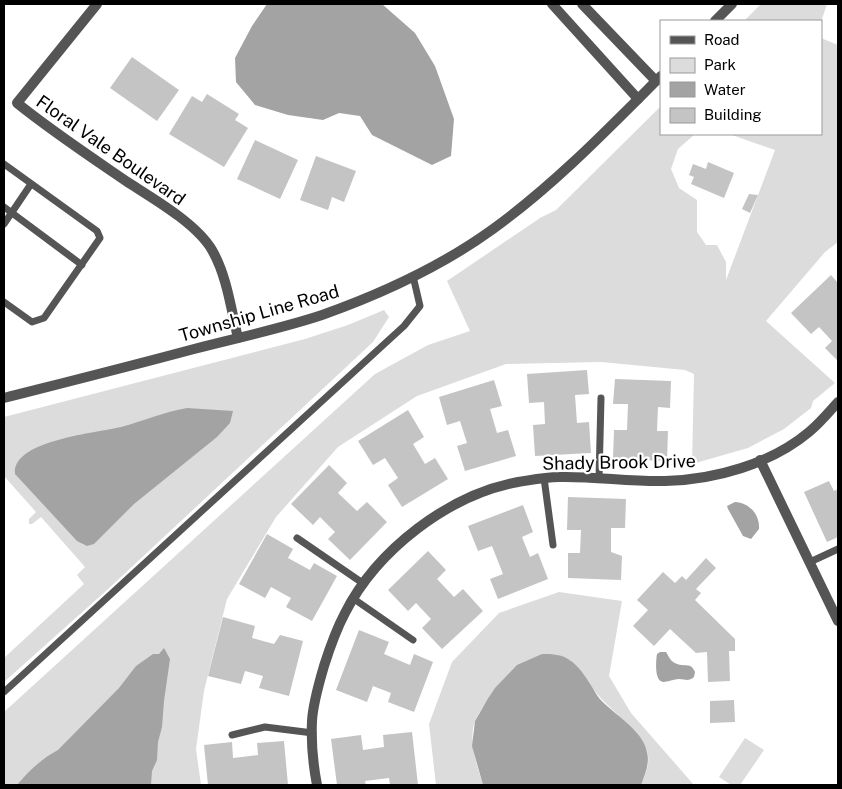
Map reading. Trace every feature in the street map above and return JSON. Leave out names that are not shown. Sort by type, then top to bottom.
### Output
[{"type":"street","name":"Floral Vale Boulevard","points":[[96,4],[17,103],[58,135],[163,205],[208,243],[223,275],[238,338]]},
{"type":"street","points":[[552,4],[638,99]]},
{"type":"street","points":[[582,4],[658,79]]},
{"type":"street","points":[[716,20],[732,4]]},
{"type":"street","name":"Township Line Road","points":[[4,398],[323,315],[413,276],[493,229],[552,183],[596,142],[658,79]]},
{"type":"street","name":"Shady Brook Drive","points":[[317,785],[314,766],[312,720],[319,683],[330,648],[346,611],[364,584],[387,556],[406,538],[448,509],[497,488],[544,478],[664,481],[702,478],[745,467],[798,440],[810,431],[838,402]]},
{"type":"street","points":[[760,460],[838,621]]},
{"type":"lane","points":[[4,164],[97,231],[100,238],[44,318],[32,322],[4,302]]},
{"type":"lane","points":[[4,224],[31,184]]},
{"type":"lane","points":[[4,207],[82,265]]},
{"type":"lane","points":[[4,692],[404,326],[420,306],[413,276]]},
{"type":"lane","points":[[600,479],[601,398]]},
{"type":"lane","points":[[544,478],[554,545]]},
{"type":"lane","points":[[297,538],[364,584]]},
{"type":"lane","points":[[810,562],[838,549]]},
{"type":"lane","points":[[354,599],[413,640]]},
{"type":"lane","points":[[232,735],[265,727],[313,733]]},
{"type":"green space","points":[[761,4],[827,4],[822,20],[745,20]]},
{"type":"green space","points":[[822,38],[838,45],[838,242],[825,252],[766,321],[835,383],[813,401],[811,408],[784,429],[748,448],[692,464],[694,374],[685,370],[601,362],[506,364],[417,396],[338,447],[276,517],[227,599],[204,691],[196,749],[201,785],[4,785],[4,712],[375,374],[428,345],[470,331],[447,281],[540,218],[556,210],[660,107],[660,135],[694,135],[678,149],[671,169],[679,188],[697,200],[697,232],[706,245],[717,245],[726,262],[726,280],[775,150],[732,135],[822,135]]},
{"type":"green space","points":[[384,310],[389,317],[373,342],[107,590],[4,682],[4,658],[84,584],[77,575],[85,567],[41,517],[32,524],[29,524],[29,519],[36,512],[4,476],[4,417],[305,339],[348,325]]},
{"type":"green space","points":[[559,592],[622,601],[609,676],[631,713],[694,785],[641,785],[647,769],[647,751],[638,735],[594,690],[487,700],[475,721],[472,737],[474,753],[483,785],[436,785],[429,724],[452,662],[499,613]]},
{"type":"green space","points":[[745,738],[764,750],[740,785],[731,785],[719,777]]},
{"type":"water","points":[[267,4],[382,4],[415,33],[435,66],[454,119],[451,156],[432,165],[372,135],[360,116],[339,113],[323,120],[288,115],[255,105],[236,82],[235,58],[252,26]]},
{"type":"water","points":[[187,408],[233,411],[230,423],[217,437],[134,504],[94,544],[87,546],[77,541],[15,474],[18,462],[27,453],[41,446],[58,440],[121,427]]},
{"type":"water","points":[[735,502],[749,507],[758,519],[759,529],[751,539],[743,536],[728,509],[727,506]]},
{"type":"water","points":[[164,648],[170,659],[162,727],[158,742],[157,760],[152,771],[151,785],[17,785],[46,757],[58,750],[119,688],[136,666],[153,654],[159,654]]},
{"type":"water","points":[[666,652],[675,663],[692,667],[695,672],[694,677],[688,680],[660,681],[656,665],[657,654]]},
{"type":"water","points":[[542,654],[559,655],[573,662],[582,671],[599,698],[634,729],[644,744],[648,760],[641,785],[483,785],[472,746],[475,721],[495,688],[517,665]]},
{"type":"building","points":[[132,57],[179,90],[157,121],[110,88]]},
{"type":"building","points":[[207,94],[239,114],[235,120],[248,128],[224,167],[169,134],[192,96],[202,102]]},
{"type":"building","points":[[255,140],[298,160],[280,199],[237,179]]},
{"type":"building","points":[[316,156],[356,171],[344,202],[332,197],[328,210],[300,200]]},
{"type":"building","points":[[708,162],[734,173],[724,198],[691,184],[694,177],[689,175],[693,164],[706,169]]},
{"type":"building","points":[[749,194],[758,195],[750,213],[742,209]]},
{"type":"building","points":[[831,275],[838,283],[838,361],[825,348],[832,341],[819,327],[811,334],[791,313]]},
{"type":"building","points":[[587,370],[589,394],[575,395],[577,423],[589,422],[591,453],[535,456],[533,425],[545,424],[544,402],[529,403],[527,374]]},
{"type":"building","points":[[615,379],[671,381],[670,408],[658,407],[657,431],[668,431],[667,461],[613,459],[614,430],[627,430],[628,404],[613,404]]},
{"type":"building","points":[[494,380],[502,406],[490,409],[497,433],[508,430],[516,456],[465,471],[457,446],[467,443],[460,421],[447,425],[439,397]]},
{"type":"building","points":[[408,410],[424,437],[413,444],[425,464],[435,458],[448,479],[402,507],[388,485],[398,478],[385,458],[373,465],[358,441]]},
{"type":"building","points":[[329,465],[347,483],[338,493],[357,511],[367,502],[387,522],[350,560],[328,539],[335,532],[320,517],[313,525],[291,504]]},
{"type":"building","points":[[829,481],[834,491],[838,489],[838,537],[827,542],[804,492]]},
{"type":"building","points":[[568,497],[626,499],[625,528],[611,528],[611,552],[622,556],[621,580],[568,578],[568,553],[580,553],[581,530],[567,530]]},
{"type":"building","points":[[523,505],[533,532],[522,537],[530,557],[538,553],[548,579],[498,599],[490,579],[503,574],[492,546],[478,551],[468,526]]},
{"type":"building","points":[[267,534],[293,549],[288,558],[310,570],[314,563],[337,576],[312,621],[286,607],[291,598],[271,587],[265,598],[239,584]]},
{"type":"building","points":[[428,551],[446,570],[437,579],[454,597],[463,589],[483,611],[442,649],[422,628],[431,619],[416,603],[408,611],[388,590]]},
{"type":"building","points":[[706,558],[716,568],[696,589],[701,593],[695,600],[735,639],[735,651],[729,651],[730,681],[708,682],[707,652],[696,653],[670,629],[654,646],[633,626],[648,610],[637,600],[663,572],[675,583],[682,576],[686,580]]},
{"type":"building","points":[[223,617],[255,626],[252,638],[274,644],[280,635],[303,641],[289,696],[259,688],[263,676],[245,671],[241,684],[208,676]]},
{"type":"building","points":[[359,630],[389,642],[384,654],[410,665],[414,654],[433,662],[414,712],[388,702],[391,693],[373,686],[367,702],[336,690]]},
{"type":"building","points":[[734,700],[735,722],[710,723],[710,701]]},
{"type":"building","points":[[412,732],[418,785],[390,785],[389,778],[365,781],[366,785],[337,785],[331,739],[361,735],[363,750],[384,747],[383,735]]},
{"type":"building","points":[[284,741],[288,785],[208,785],[204,745],[232,742],[233,758],[258,755],[257,743]]}]
